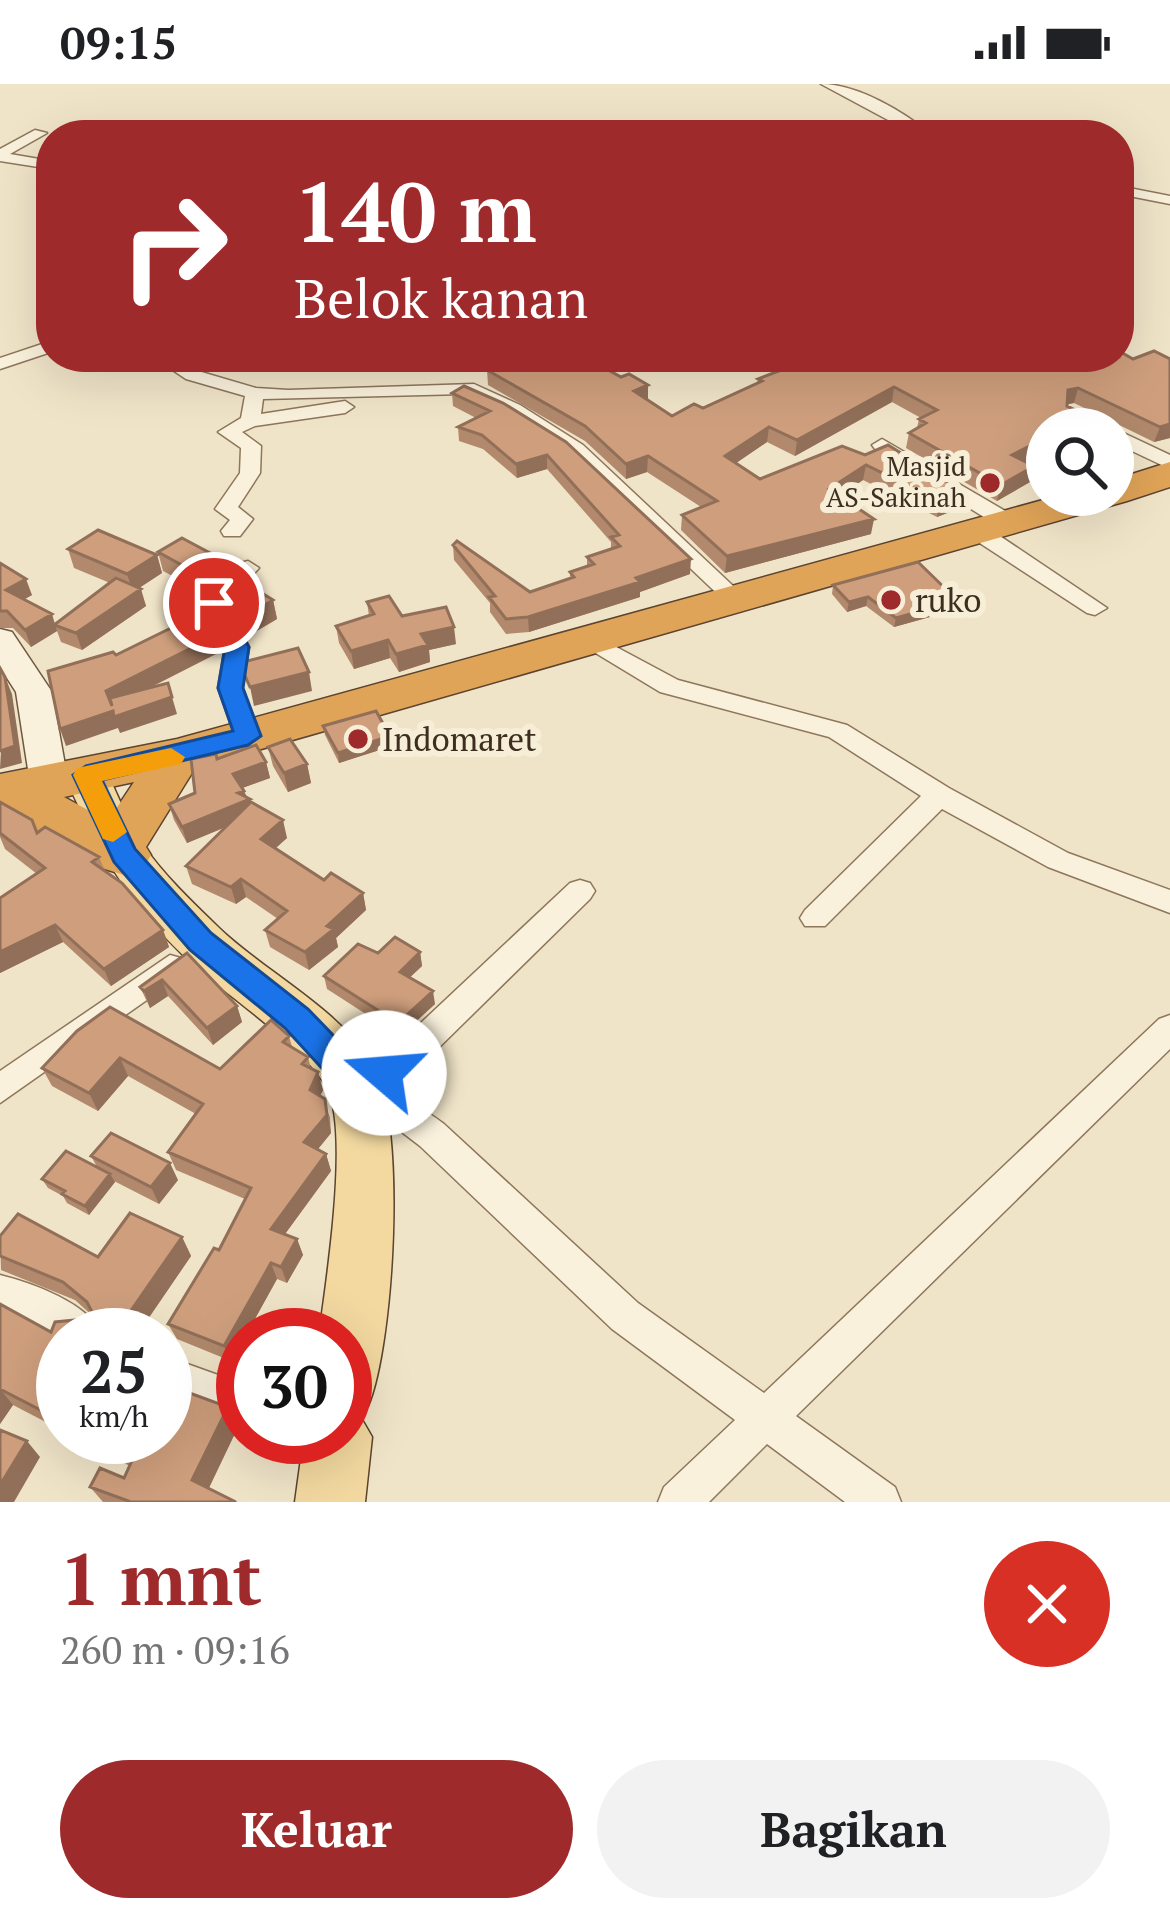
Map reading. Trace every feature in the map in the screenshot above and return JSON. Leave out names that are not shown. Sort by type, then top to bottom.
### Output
[{"type":"highway","points":[[1134,486],[1170,474]]},
{"type":"highway","points":[[36,785],[177,756],[1035,516]]},
{"type":"highway","points":[[36,785],[122,850],[177,756]]},
{"type":"main road","points":[[36,785],[122,850],[201,942],[296,1019],[358,1101],[362,1254],[355,1308]]},
{"type":"main road","points":[[330,1502],[335,1464]]},
{"type":"street","points":[[826,84],[901,120]]},
{"type":"street","points":[[0,156],[36,135]]},
{"type":"street","points":[[0,156],[36,162]]},
{"type":"street","points":[[1134,193],[1170,200]]},
{"type":"street","points":[[0,364],[36,351]]},
{"type":"street","points":[[187,372],[255,393],[288,396],[467,388],[514,409],[576,449],[736,599]]},
{"type":"street","points":[[232,532],[242,519],[226,509],[250,473],[251,446],[227,432],[250,421],[467,388]]},
{"type":"street","points":[[250,421],[255,393]]},
{"type":"street","points":[[881,445],[1095,608]]},
{"type":"street","points":[[1134,445],[1170,463]]},
{"type":"street","points":[[248,568],[214,603],[237,647],[230,688],[248,736]]},
{"type":"street","points":[[0,640],[34,692],[36,785]]},
{"type":"street","points":[[592,641],[669,686],[838,731],[1058,860],[1170,902]]},
{"type":"street","points":[[814,918],[939,794]]},
{"type":"street","points":[[358,1101],[580,891]]},
{"type":"street","points":[[0,1089],[201,942]]},
{"type":"street","points":[[679,1502],[1170,1028]]},
{"type":"street","points":[[358,1101],[397,1109],[625,1316],[880,1502]]},
{"type":"street","points":[[0,1293],[39,1308]]},
{"type":"building","points":[[1154,351],[1170,359],[1170,424],[1160,427],[1134,415],[1134,408],[1120,408],[1078,388],[1068,390],[1067,406],[1071,408],[1026,408],[1026,448],[1012,455],[1026,462],[1026,471],[1001,485],[909,433],[926,423],[919,419],[937,410],[894,387],[797,440],[769,427],[725,456],[760,479],[842,446],[865,455],[888,445],[964,492],[940,501],[866,465],[829,489],[874,519],[727,556],[682,515],[717,501],[648,456],[626,464],[585,426],[490,372],[629,374],[648,385],[634,391],[672,416],[694,404],[703,408],[762,381],[758,379],[776,372],[1134,372],[1134,359]]},
{"type":"building","points":[[464,386],[503,403],[566,442],[691,559],[636,578],[640,582],[528,617],[506,619],[489,597],[495,596],[453,545],[457,541],[530,592],[574,577],[570,572],[594,564],[587,557],[620,546],[611,537],[619,535],[547,455],[516,464],[482,435],[458,427],[490,411],[452,393]]},
{"type":"building","points":[[98,530],[157,555],[127,574],[68,549]]},
{"type":"building","points":[[182,538],[212,554],[205,558],[212,562],[200,575],[158,552]]},
{"type":"building","name":"ruko","points":[[918,562],[958,601],[896,618],[868,597],[849,602],[833,585]]},
{"type":"building","points":[[0,563],[26,579],[6,590],[52,614],[25,630],[7,611],[0,611]]},
{"type":"building","points":[[236,577],[273,600],[244,617],[227,586]]},
{"type":"building","points":[[116,578],[141,589],[76,633],[54,625]]},
{"type":"building","points":[[389,596],[402,616],[446,607],[454,627],[421,634],[428,645],[396,654],[388,640],[351,651],[336,626],[374,614],[367,602]]},
{"type":"building","points":[[199,599],[215,636],[106,691],[112,706],[110,698],[168,683],[172,697],[60,729],[48,671],[113,652],[116,655],[179,624],[167,614]]},
{"type":"building","points":[[298,648],[309,672],[250,687],[243,662]]},
{"type":"building","points":[[0,668],[15,746],[0,751]]},
{"type":"building","name":"Indomaret","points":[[376,711],[390,736],[338,753],[323,726]]},
{"type":"building","points":[[290,739],[307,764],[284,773],[268,747]]},
{"type":"building","points":[[256,745],[266,762],[233,774],[244,791],[238,793],[250,799],[182,827],[169,804],[195,793],[191,759],[216,754],[217,759]]},
{"type":"building","points":[[0,802],[32,820],[37,833],[45,827],[99,857],[92,862],[122,883],[163,930],[104,969],[55,925],[0,952],[0,898],[45,868],[0,833]]},
{"type":"building","points":[[251,802],[283,820],[261,839],[324,880],[331,873],[363,893],[327,926],[334,929],[305,952],[265,930],[287,911],[241,879],[231,887],[186,866]]},
{"type":"building","points":[[395,937],[420,952],[400,972],[433,991],[398,1023],[324,976],[358,944],[378,953]]},
{"type":"building","points":[[187,953],[237,1006],[207,1028],[162,980],[144,991],[140,987]]},
{"type":"building","points":[[110,1007],[220,1069],[271,1020],[289,1036],[283,1042],[308,1057],[302,1064],[318,1072],[310,1090],[325,1099],[327,1115],[304,1142],[326,1154],[271,1229],[297,1239],[281,1267],[271,1263],[246,1308],[216,1308],[216,1343],[192,1333],[192,1308],[178,1308],[214,1248],[219,1250],[251,1188],[168,1152],[203,1104],[120,1058],[89,1093],[42,1068],[77,1031]]},
{"type":"building","points":[[111,1133],[170,1163],[151,1187],[91,1156]]},
{"type":"building","points":[[66,1151],[110,1174],[85,1206],[42,1179]]},
{"type":"building","points":[[130,1213],[182,1237],[133,1308],[90,1308],[63,1282],[0,1256],[0,1236],[18,1214],[98,1257]]},
{"type":"building","points":[[0,1304],[36,1324],[36,1408],[0,1389]]},
{"type":"building","points":[[192,1394],[216,1403],[216,1431],[192,1480],[236,1502],[131,1502],[90,1487],[100,1468],[124,1478],[130,1464],[192,1464]]},
{"type":"building","points":[[0,1430],[27,1441],[0,1485]]},
{"type":"slow traffic","points":[[113,832],[86,775],[171,757]]},
{"type":"place","name":"Masjid AS-Sakinah","points":[[990,483]]},
{"type":"place","name":"ruko","points":[[891,600]]},
{"type":"place","name":"Indomaret","points":[[358,739]]},
{"type":"route","points":[[214,603],[237,647],[230,688],[248,736],[86,775],[124,855],[201,942],[296,1019],[352,1078],[384,1073]]}]
